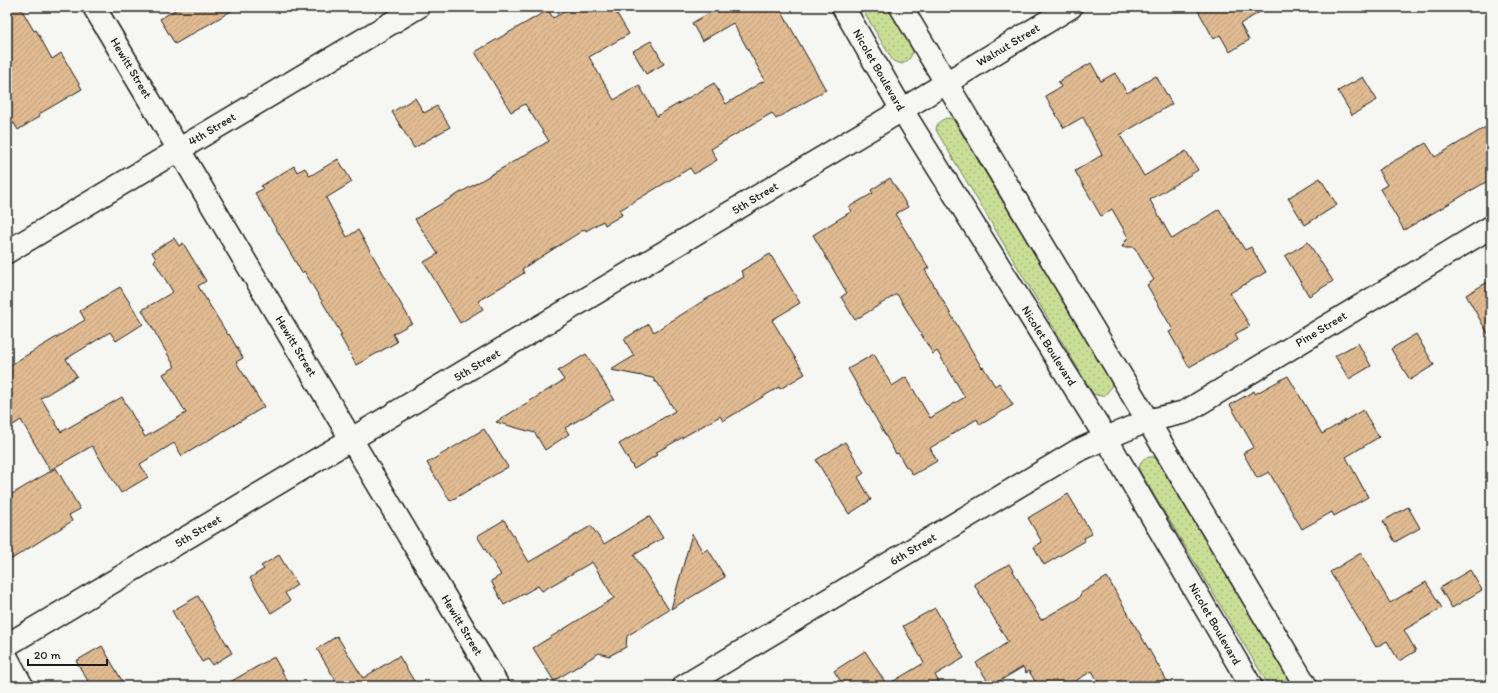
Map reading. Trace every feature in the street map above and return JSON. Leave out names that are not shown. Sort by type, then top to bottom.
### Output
[{"type":"street","name":"Hewitt Street","points":[[94,7],[498,686]]},
{"type":"street","name":"4th Street","points":[[7,252],[418,7]]},
{"type":"street","name":"Nicolet Boulevard","points":[[843,7],[902,110],[1106,438],[1251,686]]},
{"type":"street","points":[[901,7],[1306,686]]},
{"type":"street","name":"Walnut Street","points":[[946,84],[1071,7]]},
{"type":"street","name":"5th Street","points":[[7,645],[946,84]]},
{"type":"street","name":"Pine Street","points":[[1148,421],[1185,412],[1491,227]]},
{"type":"street","name":"6th Street","points":[[684,686],[1077,451],[1148,421]]},
{"type":"street","points":[[7,658],[22,686]]},
{"type":"green space","points":[[861,7],[888,7],[913,49],[908,60],[902,64],[893,61]]},
{"type":"green space","points":[[947,118],[953,119],[1112,383],[1110,389],[1105,395],[1101,396],[1093,394],[936,130],[939,122]]},
{"type":"green space","points":[[1149,457],[1155,457],[1293,686],[1269,686],[1139,470],[1142,461]]},
{"type":"building","points":[[7,7],[20,7],[34,31],[36,30],[52,59],[61,53],[82,89],[39,114],[40,116],[18,130],[14,123],[7,127]]},
{"type":"building","points":[[180,7],[238,7],[175,44],[160,19]]},
{"type":"building","points":[[573,7],[613,7],[629,34],[589,57],[614,100],[639,85],[657,116],[714,83],[726,104],[765,80],[733,23],[702,41],[692,23],[720,7],[779,7],[826,90],[776,119],[772,113],[711,149],[717,160],[694,174],[690,168],[620,210],[622,215],[605,225],[603,221],[586,231],[585,229],[522,269],[524,273],[478,301],[483,309],[460,323],[424,262],[438,254],[415,219],[549,141],[525,104],[511,112],[475,52],[548,10],[553,18]]},
{"type":"building","points":[[1196,7],[1268,7],[1240,24],[1249,40],[1230,52],[1220,35],[1214,39]]},
{"type":"building","points":[[651,41],[664,64],[646,74],[633,51]]},
{"type":"building","points":[[1091,63],[1101,81],[1115,73],[1127,93],[1156,76],[1172,104],[1120,135],[1144,176],[1186,151],[1198,170],[1150,200],[1172,239],[1219,209],[1245,250],[1251,247],[1266,272],[1230,293],[1250,326],[1235,334],[1238,340],[1189,367],[1169,332],[1173,330],[1147,285],[1154,280],[1134,247],[1122,247],[1128,237],[1112,209],[1101,216],[1075,171],[1102,155],[1083,117],[1064,128],[1045,96],[1061,87],[1058,82]]},
{"type":"building","points":[[1363,77],[1377,100],[1352,115],[1338,91]]},
{"type":"building","points":[[415,98],[424,113],[437,106],[450,127],[414,148],[392,112]]},
{"type":"building","points":[[1491,124],[1491,179],[1404,230],[1380,189],[1387,185],[1378,170],[1426,143],[1435,157]]},
{"type":"building","points":[[338,159],[352,182],[326,198],[347,237],[358,230],[412,323],[393,334],[397,342],[356,365],[340,336],[342,335],[304,271],[302,273],[255,193],[263,189],[261,186],[294,166],[297,172],[305,168],[310,176]]},
{"type":"building","points":[[890,178],[908,207],[895,214],[929,268],[925,270],[982,368],[983,367],[995,386],[999,383],[1013,405],[980,425],[977,419],[930,448],[937,461],[913,475],[906,467],[898,453],[896,454],[848,369],[874,354],[892,386],[906,377],[930,418],[965,397],[937,351],[933,354],[897,294],[855,320],[841,297],[847,293],[813,235],[852,211],[849,207],[873,193],[871,190]]},
{"type":"building","points":[[1320,178],[1337,205],[1305,225],[1288,198]]},
{"type":"building","points":[[174,238],[179,246],[183,243],[206,281],[198,286],[243,358],[236,362],[264,407],[182,456],[174,443],[140,464],[148,477],[121,493],[92,446],[50,470],[21,420],[7,429],[7,367],[85,320],[80,311],[120,287],[143,324],[116,341],[110,332],[66,359],[77,376],[41,398],[61,432],[122,397],[145,437],[186,413],[163,374],[175,367],[142,310],[173,292],[154,261],[156,259],[152,252]]},
{"type":"building","points":[[1308,242],[1333,281],[1309,296],[1285,256]]},
{"type":"building","points":[[770,254],[800,303],[772,320],[805,374],[780,389],[779,387],[723,421],[720,416],[655,453],[657,455],[634,469],[619,444],[675,411],[653,378],[611,370],[634,356],[624,339],[649,324],[654,332],[744,277],[741,271]]},
{"type":"building","points":[[1491,280],[1491,339],[1466,295]]},
{"type":"building","points":[[1416,334],[1434,365],[1410,380],[1391,349]]},
{"type":"building","points":[[1358,343],[1371,366],[1349,379],[1335,356]]},
{"type":"building","points":[[586,354],[614,399],[565,428],[569,434],[545,450],[535,433],[496,422],[564,380],[558,371]]},
{"type":"building","points":[[1288,376],[1322,434],[1363,410],[1379,437],[1346,457],[1368,497],[1334,516],[1332,512],[1302,529],[1269,472],[1257,478],[1243,453],[1254,447],[1230,405],[1254,391],[1255,394]]},
{"type":"building","points":[[484,429],[508,467],[450,501],[427,463]]},
{"type":"building","points":[[845,442],[864,473],[858,477],[871,500],[849,514],[816,460]]},
{"type":"building","points":[[56,468],[80,509],[69,515],[72,521],[7,562],[7,497]]},
{"type":"building","points":[[1068,494],[1092,534],[1084,538],[1085,541],[1044,565],[1034,547],[1042,542],[1028,518]]},
{"type":"building","points":[[1408,507],[1420,528],[1395,542],[1383,521]]},
{"type":"building","points":[[649,516],[663,538],[634,555],[669,610],[627,636],[626,647],[609,656],[599,653],[554,681],[533,648],[614,598],[592,562],[542,591],[538,586],[504,605],[491,581],[501,575],[477,536],[504,520],[529,562],[591,526],[604,544]]},
{"type":"building","points":[[692,534],[703,552],[708,549],[725,577],[671,609]]},
{"type":"building","points":[[1361,553],[1390,603],[1426,582],[1442,608],[1404,630],[1416,651],[1399,661],[1387,641],[1376,647],[1330,572]]},
{"type":"building","points":[[279,555],[297,585],[285,593],[290,601],[271,613],[250,578],[264,569],[261,566]]},
{"type":"building","points":[[1009,564],[1041,620],[1079,598],[1081,593],[1107,577],[1170,686],[1101,686],[1092,671],[1067,686],[1038,686],[1029,671],[1026,673],[1023,667],[991,686],[976,663],[1008,642],[974,584]]},
{"type":"building","points":[[1470,570],[1482,590],[1452,608],[1440,588]]},
{"type":"building","points":[[198,596],[232,653],[212,665],[208,659],[202,662],[172,611]]},
{"type":"building","points":[[935,608],[964,658],[935,675],[941,686],[844,686],[834,671],[865,651],[887,685],[924,663],[903,626]]},
{"type":"building","points":[[337,636],[363,678],[399,656],[417,686],[339,686],[317,649]]},
{"type":"building","points":[[102,646],[125,686],[91,686],[76,661]]},
{"type":"building","points":[[274,657],[290,686],[223,686]]}]
